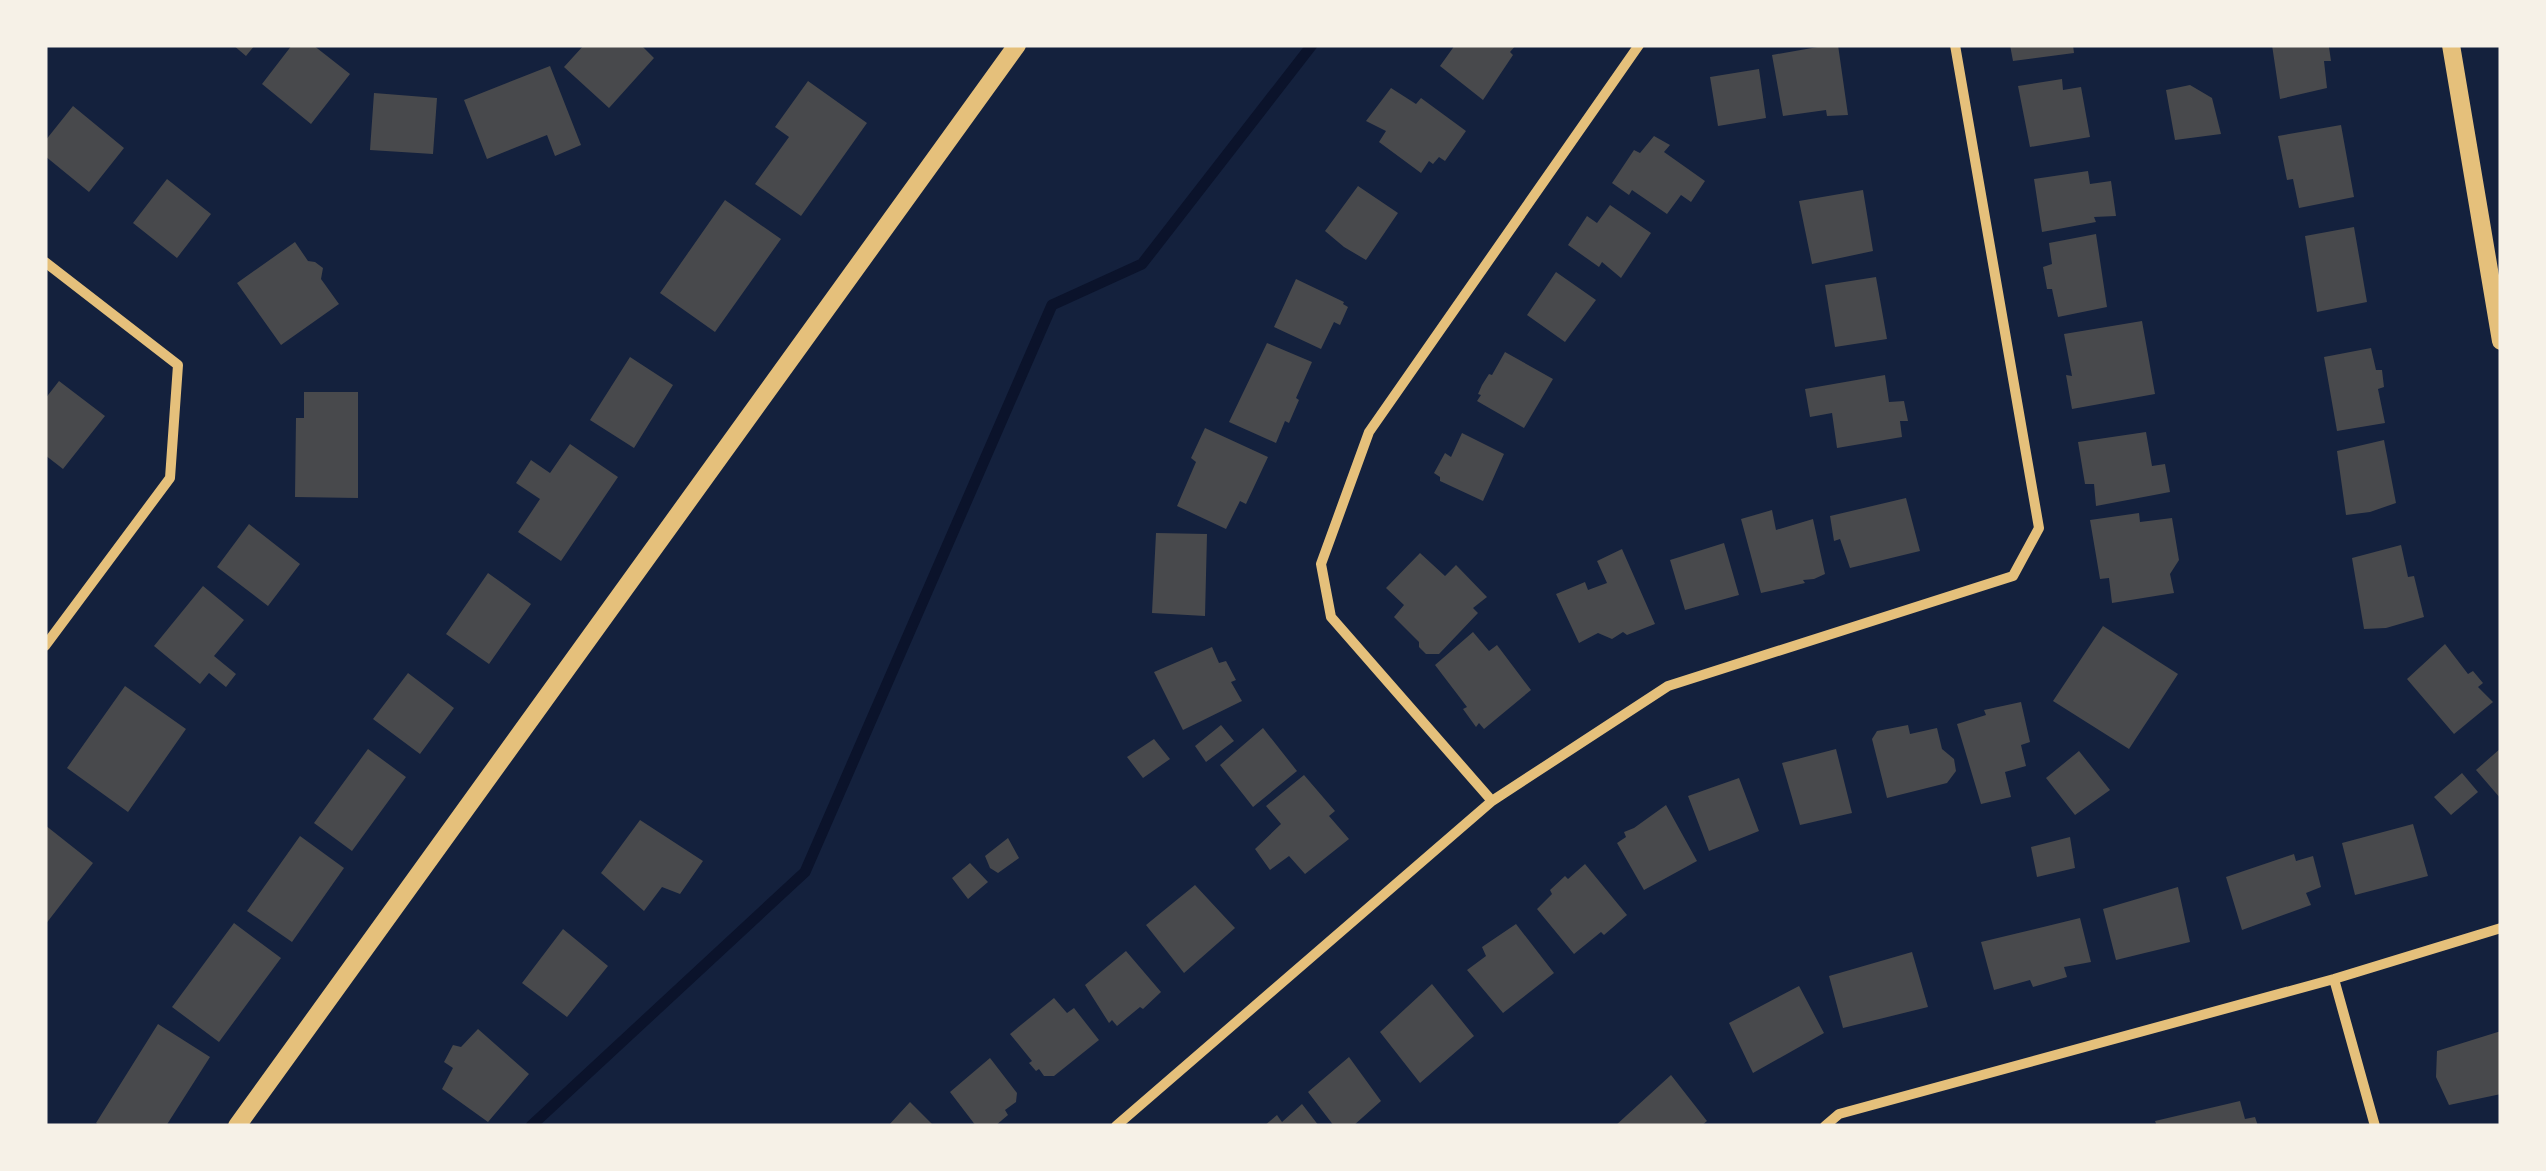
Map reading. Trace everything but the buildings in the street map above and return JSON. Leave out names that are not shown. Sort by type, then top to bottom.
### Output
[{"type":"street","points":[[237,1126],[1017,45]]},
{"type":"street","points":[[1492,801],[1331,617],[1321,564],[1369,432],[1639,45]]},
{"type":"street","points":[[1116,1126],[1492,801],[1668,686],[2014,576],[2039,528],[1955,45]]},
{"type":"street","points":[[2452,45],[2501,341]]},
{"type":"street","points":[[45,262],[178,365],[170,478],[45,646]]},
{"type":"street","points":[[1825,1126],[1839,1114],[2334,979],[2501,928]]},
{"type":"street","points":[[2334,979],[2375,1126]]},
{"type":"waterway","points":[[531,1126],[805,872],[1052,305],[1142,264],[1312,45]]}]
